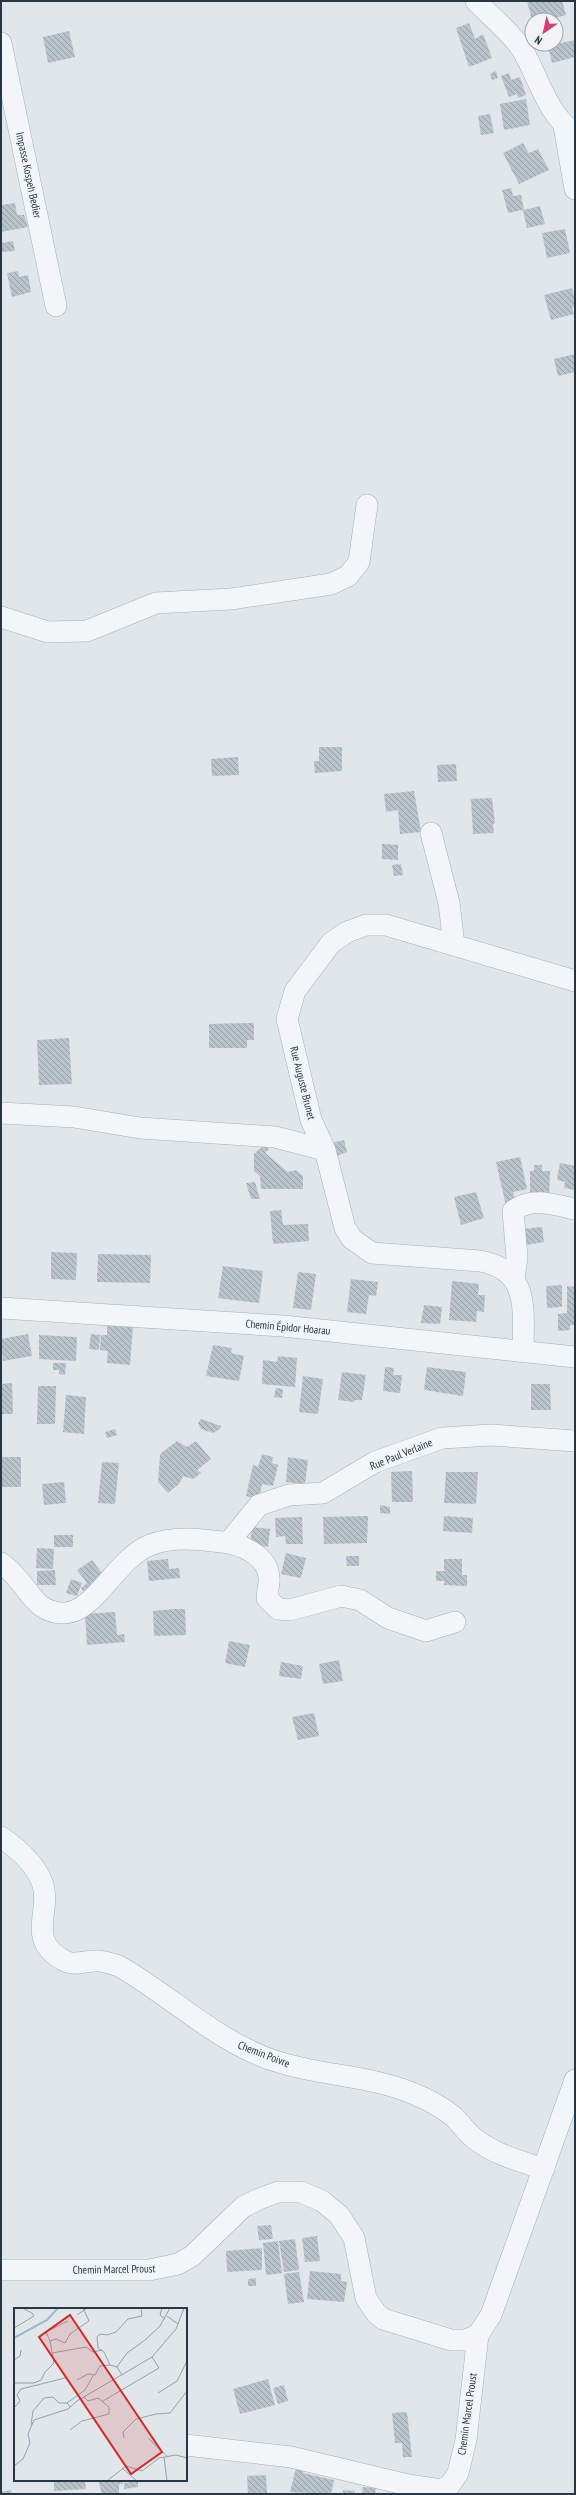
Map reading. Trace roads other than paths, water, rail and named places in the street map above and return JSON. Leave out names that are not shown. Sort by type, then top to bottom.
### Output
[{"type":"street","points":[[476,1],[522,50],[556,115],[569,130],[575,189]]},
{"type":"street","name":"Impasse Kospeh Bedier","points":[[1,43],[56,306]]},
{"type":"street","points":[[1,617],[48,632],[88,631],[156,603],[231,599],[331,584],[348,576],[359,562],[367,505]]},
{"type":"street","points":[[431,833],[448,903],[454,945]]},
{"type":"street","name":"Rue Auguste Brunet","points":[[523,1352],[523,1304],[521,1291],[514,1279],[505,1269],[493,1263],[372,1253],[361,1247],[352,1239],[345,1228],[325,1150],[311,1120],[287,1019],[295,991],[331,943],[347,932],[366,925],[386,925],[575,981]]},
{"type":"street","points":[[1,1113],[74,1117],[140,1128],[275,1137],[325,1150]]},
{"type":"street","points":[[514,1279],[518,1257],[513,1211],[521,1204],[530,1202],[552,1204],[574,1209]]},
{"type":"street","name":"Chemin Épidor Hoarau","points":[[1,1308],[283,1326],[575,1357]]},
{"type":"street","name":"Rue Paul Verlaine","points":[[229,1542],[259,1505],[289,1495],[323,1493],[376,1462],[442,1438],[492,1435],[575,1441]]},
{"type":"street","points":[[1,1563],[17,1578],[32,1599],[42,1607],[53,1612],[65,1613],[77,1611],[88,1604],[128,1558],[149,1545],[173,1539],[229,1542],[257,1554],[263,1560],[269,1577],[267,1598],[278,1609],[290,1610],[340,1596],[360,1600],[388,1618],[426,1631],[455,1622]]},
{"type":"street","name":"Chemin Poivre","points":[[1,1837],[17,1848],[42,1882],[45,1901],[40,1927],[45,1941],[54,1954],[66,1962],[77,1964],[96,1960],[119,1966],[240,2046],[282,2063],[369,2081],[411,2092],[432,2102],[453,2117],[474,2138],[491,2150],[509,2158],[544,2169]]},
{"type":"street","points":[[544,2169],[575,2080]]},
{"type":"street","name":"Chemin Marcel Proust","points":[[187,2445],[292,2457],[408,2485],[442,2490],[450,2485],[458,2473],[466,2440],[478,2335],[491,2315],[544,2169]]},
{"type":"street","name":"Chemin Marcel Proust","points":[[1,2270],[149,2270],[164,2268],[192,2256],[243,2207],[278,2192],[302,2192],[322,2201],[339,2215],[354,2238],[366,2298],[376,2313],[392,2322],[451,2340],[466,2340],[478,2335]]}]
